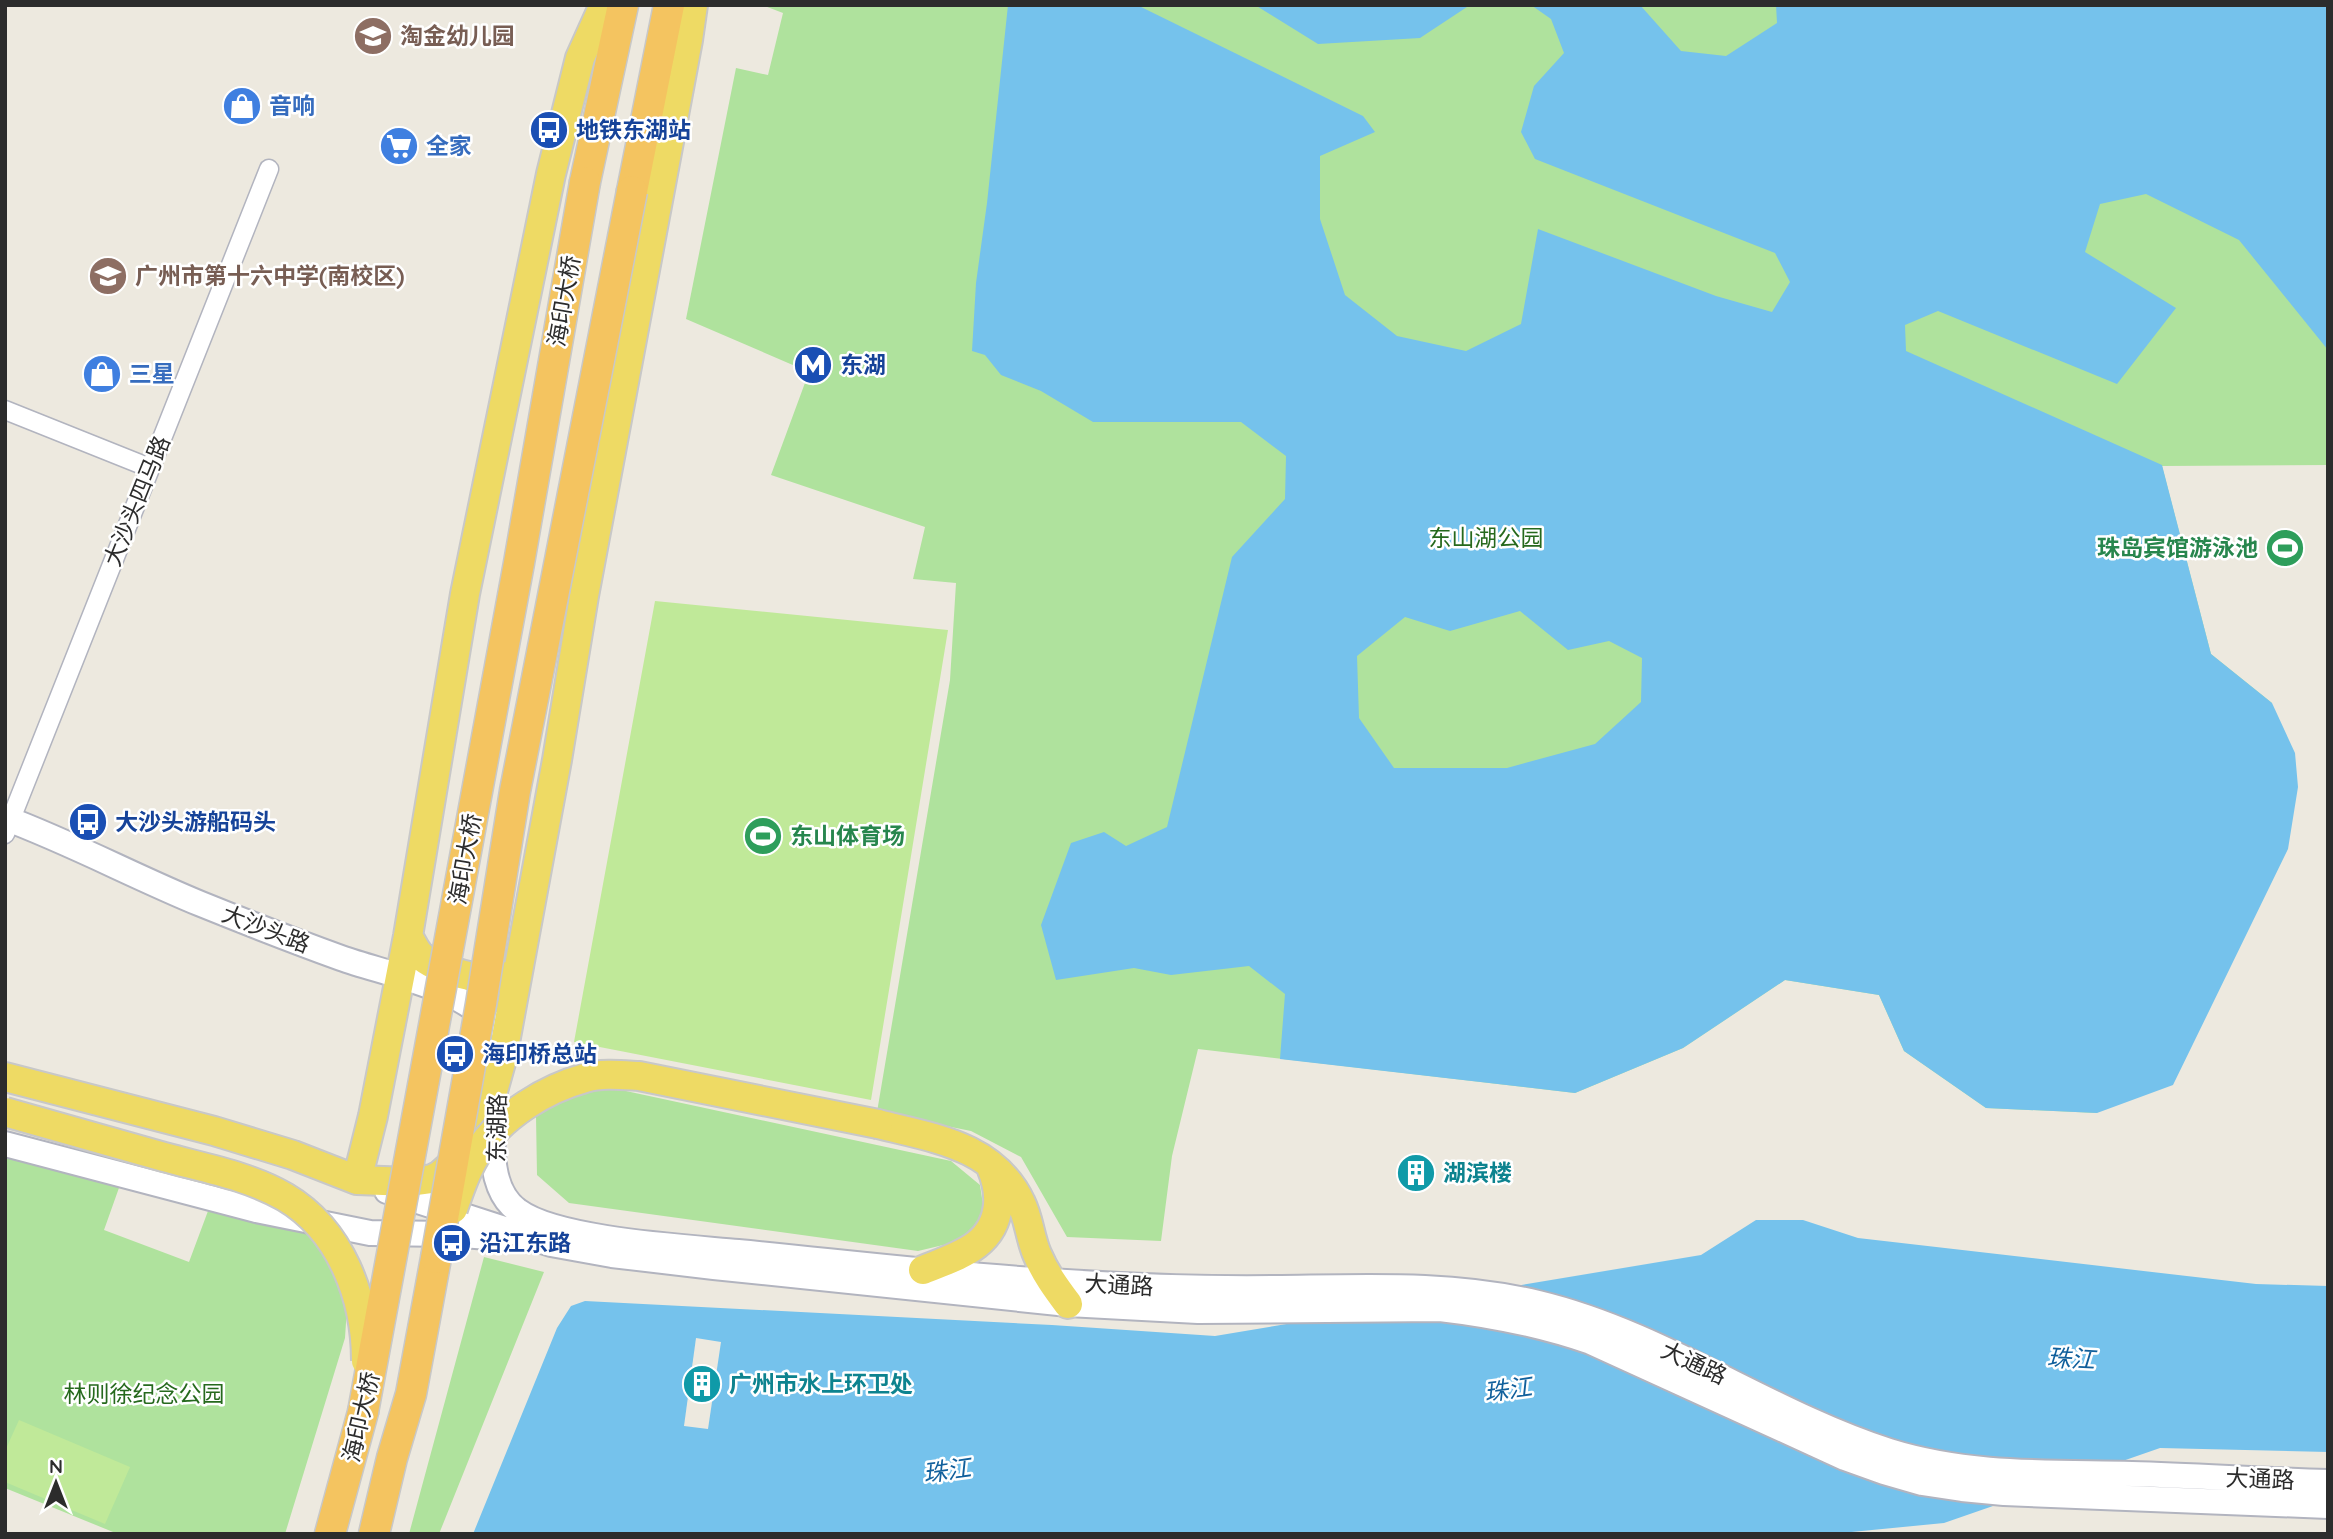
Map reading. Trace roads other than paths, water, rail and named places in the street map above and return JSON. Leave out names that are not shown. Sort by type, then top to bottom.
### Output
[{"type":"highway","name":"海印大桥","points":[[330,1534],[363,1412],[519,563],[585,182],[623,5]]},
{"type":"highway","name":"海印大桥","points":[[374,1534],[411,1394],[481,1004],[514,791],[668,5]]},
{"type":"main road","points":[[357,1180],[373,1116],[408,936],[465,594],[551,174],[580,58],[604,5]]},
{"type":"main road","points":[[357,1180],[432,1179],[449,1168],[486,1116],[502,1059],[693,5]]},
{"type":"main road","name":"大沙头路","points":[[7,824],[342,958],[457,998],[484,1016],[498,1035],[502,1059]]},
{"type":"main road","points":[[408,936],[420,954],[432,964],[455,972],[488,979],[502,979],[518,972]]},
{"type":"main road","name":"东湖路","points":[[502,1059],[492,1139],[494,1166],[504,1196],[519,1212],[542,1224],[684,1247],[923,1270]]},
{"type":"main road","points":[[436,1258],[463,1181],[478,1152],[488,1138],[514,1114],[543,1095],[587,1077],[639,1076],[878,1124],[953,1143],[989,1161],[1006,1178],[1022,1204],[1037,1255],[1051,1282],[1068,1304]]},
{"type":"main road","points":[[5,1077],[214,1131],[293,1155],[357,1180],[551,1244]]},
{"type":"main road","points":[[5,1112],[246,1180],[297,1206],[318,1225],[336,1248],[355,1287],[366,1345],[363,1412]]},
{"type":"main road","points":[[5,1143],[256,1210],[370,1233],[477,1235],[714,1267],[1068,1304]]},
{"type":"main road","points":[[923,1270],[966,1252],[989,1235],[997,1217],[999,1196],[989,1161]]},
{"type":"main road","points":[[923,1270],[1051,1282]]},
{"type":"main road","name":"大通路","points":[[1051,1282],[1199,1300]]},
{"type":"main road","name":"大通路","points":[[1068,1304],[1437,1288],[1536,1302],[1602,1322],[1840,1432],[1921,1460],[1984,1471],[2328,1506]]},
{"type":"main road","name":"大通路","points":[[2133,1486],[2328,1482]]},
{"type":"street","name":"大沙头四马路","points":[[7,824],[269,169]]},
{"type":"street","points":[[5,410],[150,468]]},
{"type":"water","name":"东山湖公园","points":[[1008,5],[1137,5],[1363,116],[1375,132],[1320,156],[1320,219],[1345,295],[1397,336],[1466,351],[1521,324],[1538,229],[1716,296],[1772,312],[1790,282],[1775,253],[1535,159],[1521,132],[1534,86],[1564,53],[1551,19],[1531,5],[1640,5],[1681,51],[1726,56],[1777,23],[1776,5],[2328,5],[2328,350],[2239,240],[2146,194],[2100,204],[2085,252],[2176,308],[2117,384],[1938,311],[1905,325],[1906,351],[2162,465],[2211,654],[2272,703],[2295,753],[2298,787],[2288,849],[2173,1085],[2097,1113],[1986,1108],[1904,1051],[1879,995],[1785,980],[1683,1048],[1575,1093],[1280,1059],[1285,994],[1249,966],[1171,975],[1134,968],[1056,980],[1041,925],[1071,843],[1104,832],[1126,846],[1167,827],[1232,557],[1285,499],[1286,456],[1241,422],[1093,422],[1041,391],[1001,375],[985,355],[972,351],[976,283]],"holes":[[[1520,611],[1568,650],[1609,641],[1642,658],[1641,702],[1595,744],[1507,768],[1394,768],[1359,718],[1357,656],[1405,617],[1450,631]]]},
{"type":"water","points":[[1255,5],[1470,5],[1420,38],[1318,44]]},
{"type":"water","name":"珠江","points":[[1756,1220],[1803,1220],[1858,1238],[2256,1284],[2328,1286],[2328,1452],[2160,1448],[1944,1523],[1831,1534],[473,1534],[557,1328],[571,1306],[585,1301],[1215,1336],[1701,1255]]},
{"type":"place","name":"淘金幼儿园","points":[[373,36]]},
{"type":"place","name":"音响","points":[[242,106]]},
{"type":"place","name":"地铁东湖站","points":[[549,130]]},
{"type":"place","name":"全家","points":[[399,146]]},
{"type":"place","name":"广州市第十六中学(南校区)","points":[[108,276]]},
{"type":"place","name":"东湖","points":[[813,365]]},
{"type":"place","name":"三星","points":[[102,374]]},
{"type":"place","name":"珠岛宾馆游泳池","points":[[2285,548]]},
{"type":"place","name":"大沙头游船码头","points":[[88,822]]},
{"type":"place","name":"东山体育场","points":[[763,836]]},
{"type":"place","name":"海印桥总站","points":[[455,1054]]},
{"type":"place","name":"湖滨楼","points":[[1416,1173]]},
{"type":"place","name":"沿江东路","points":[[452,1243]]},
{"type":"place","name":"广州市水上环卫处","points":[[702,1384]]},
{"type":"park label","name":"林则徐纪念公园","points":[[144,1394]]}]
